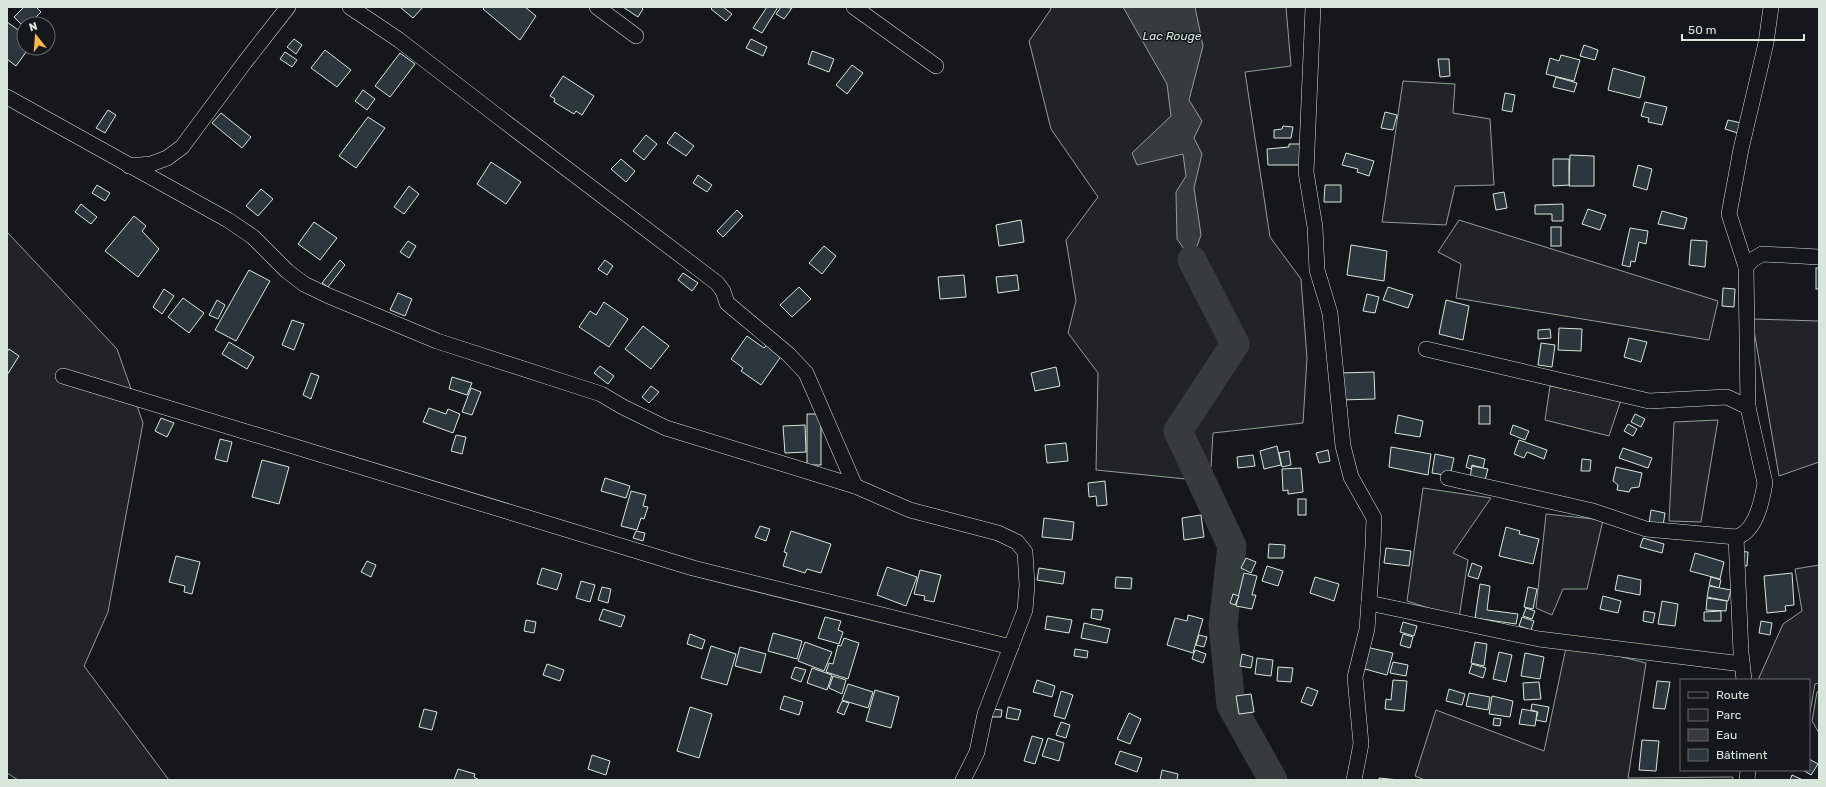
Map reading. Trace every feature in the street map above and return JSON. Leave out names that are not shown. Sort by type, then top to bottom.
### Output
[{"type":"street","points":[[129,166],[152,164],[167,158],[182,147],[288,7]]},
{"type":"street","points":[[350,7],[399,40],[717,283],[723,291],[727,303],[788,354],[806,372],[855,486]]},
{"type":"street","points":[[597,7],[636,36]]},
{"type":"street","points":[[854,7],[936,66]]},
{"type":"street","points":[[1313,7],[1306,172],[1315,227],[1317,270],[1330,313],[1343,446],[1351,477],[1374,518],[1367,629],[1355,677],[1361,744],[1354,780]]},
{"type":"street","points":[[1448,478],[1593,511],[1646,529],[1736,537],[1743,535],[1752,526],[1763,496],[1765,484],[1748,407],[1746,267],[1729,214],[1741,149],[1766,43],[1771,7]]},
{"type":"street","points":[[7,97],[228,220],[253,237],[287,271],[304,284],[329,296],[437,341],[601,394],[623,407],[666,428],[855,486],[910,510],[998,534],[1017,542],[1026,552],[1027,585],[1025,610],[985,714],[977,752],[962,780]]},
{"type":"street","points":[[1746,267],[1752,260],[1762,254],[1819,256]]},
{"type":"street","points":[[1426,349],[1649,401],[1727,397],[1748,407]]},
{"type":"street","points":[[63,376],[693,568],[1011,647]]},
{"type":"street","points":[[1736,537],[1744,679]]},
{"type":"street","points":[[1369,603],[1539,639],[1742,664]]},
{"type":"green space","points":[[1050,7],[1286,7],[1291,66],[1245,72],[1270,237],[1301,279],[1307,358],[1303,423],[1213,433],[1211,467],[1186,479],[1096,470],[1098,373],[1068,333],[1076,301],[1066,240],[1098,197],[1051,129],[1029,41],[1051,9]]},
{"type":"green space","points":[[1403,81],[1455,84],[1453,113],[1490,119],[1494,185],[1455,186],[1446,225],[1382,222]]},
{"type":"green space","points":[[1459,220],[1718,301],[1709,340],[1456,298],[1461,264],[1438,252]]},
{"type":"green space","points":[[7,232],[117,349],[143,423],[108,612],[84,666],[169,780],[18,780],[7,773]]},
{"type":"green space","points":[[1752,319],[1819,321],[1819,462],[1779,476]]},
{"type":"green space","points":[[1550,386],[1621,400],[1609,436],[1545,420]]},
{"type":"green space","points":[[1718,420],[1701,522],[1669,521],[1674,422]]},
{"type":"green space","points":[[1423,488],[1491,498],[1453,553],[1468,560],[1459,618],[1407,601]]},
{"type":"green space","points":[[1546,514],[1603,520],[1587,589],[1563,589],[1552,615],[1536,608]]},
{"type":"green space","points":[[1819,565],[1819,683],[1815,684],[1810,712],[1810,679],[1758,679],[1783,624],[1802,611],[1795,569]]},
{"type":"green space","points":[[1567,643],[1646,663],[1628,778],[1733,777],[1733,780],[1425,780],[1415,776],[1436,710],[1544,751]]},
{"type":"green space","points":[[1819,691],[1819,733],[1812,721],[1817,692]]},
{"type":"water","name":"Lac Rouge","points":[[1123,7],[1195,7],[1203,46],[1189,100],[1202,121],[1194,138],[1202,154],[1194,188],[1201,235],[1192,260],[1177,239],[1176,192],[1186,176],[1183,154],[1137,165],[1132,153],[1171,116],[1167,84]]},
{"type":"building","points":[[24,7],[36,7],[41,12],[37,16],[16,16],[16,19],[14,17]]},
{"type":"building","points":[[423,7],[413,18],[401,8]]},
{"type":"building","points":[[485,7],[525,7],[536,16],[520,40],[483,9]]},
{"type":"building","points":[[623,7],[641,7],[643,9],[638,17]]},
{"type":"building","points":[[713,7],[723,7],[732,14],[726,21],[711,9]]},
{"type":"building","points":[[767,7],[778,7],[762,33],[753,28]]},
{"type":"building","points":[[781,7],[792,8],[784,19],[776,14]]},
{"type":"building","points":[[7,22],[16,28],[16,56],[23,56],[16,66],[7,59]]},
{"type":"building","points":[[294,39],[302,45],[296,54],[287,47]]},
{"type":"building","points":[[751,39],[767,47],[763,56],[746,48]]},
{"type":"building","points":[[1584,45],[1598,50],[1595,60],[1580,56]]},
{"type":"building","points":[[325,50],[351,70],[337,87],[311,68]]},
{"type":"building","points":[[812,51],[834,59],[829,72],[808,64]]},
{"type":"building","points":[[285,52],[297,60],[292,67],[280,59]]},
{"type":"building","points":[[400,53],[415,64],[390,97],[375,86]]},
{"type":"building","points":[[1561,55],[1580,60],[1574,81],[1546,74],[1550,58],[1559,61]]},
{"type":"building","points":[[1438,59],[1449,59],[1450,76],[1440,77]]},
{"type":"building","points":[[852,65],[863,73],[847,94],[836,85]]},
{"type":"building","points":[[1613,68],[1645,77],[1640,98],[1608,90]]},
{"type":"building","points":[[563,76],[594,96],[582,115],[576,111],[574,114],[554,102],[555,99],[550,96]]},
{"type":"building","points":[[1556,77],[1577,83],[1574,92],[1553,87]]},
{"type":"building","points":[[363,90],[375,99],[367,110],[355,101]]},
{"type":"building","points":[[1505,93],[1515,95],[1512,112],[1502,110]]},
{"type":"building","points":[[1645,102],[1667,107],[1662,125],[1648,122],[1649,118],[1641,116]]},
{"type":"building","points":[[108,110],[116,115],[105,133],[96,128]]},
{"type":"building","points":[[1385,112],[1397,115],[1393,130],[1381,128]]},
{"type":"building","points":[[221,113],[251,137],[242,148],[212,123]]},
{"type":"building","points":[[368,117],[385,128],[356,168],[339,156]]},
{"type":"building","points":[[1728,120],[1741,123],[1738,133],[1725,129]]},
{"type":"building","points":[[1283,126],[1293,127],[1291,138],[1274,138],[1274,130],[1282,129]]},
{"type":"building","points":[[675,132],[694,146],[686,156],[667,143]]},
{"type":"building","points":[[646,135],[657,144],[644,160],[633,151]]},
{"type":"building","points":[[1289,144],[1300,144],[1300,165],[1268,165],[1267,149],[1289,147]]},
{"type":"building","points":[[1346,153],[1374,161],[1369,176],[1357,172],[1358,169],[1342,165]]},
{"type":"building","points":[[1570,155],[1594,156],[1594,186],[1569,186]]},
{"type":"building","points":[[621,159],[635,171],[626,182],[611,169]]},
{"type":"building","points":[[1553,159],[1569,159],[1569,185],[1553,186]]},
{"type":"building","points":[[491,162],[521,182],[506,204],[477,184]]},
{"type":"building","points":[[1638,165],[1652,169],[1647,190],[1633,186]]},
{"type":"building","points":[[698,175],[712,185],[707,192],[693,183]]},
{"type":"building","points":[[97,185],[110,193],[105,201],[92,193]]},
{"type":"building","points":[[1325,185],[1341,185],[1341,202],[1324,202]]},
{"type":"building","points":[[409,186],[419,194],[404,214],[394,207]]},
{"type":"building","points":[[261,189],[273,199],[258,216],[246,206]]},
{"type":"building","points":[[1504,192],[1507,208],[1496,210],[1493,194]]},
{"type":"building","points":[[81,204],[97,217],[91,224],[75,212]]},
{"type":"building","points":[[1563,204],[1563,221],[1552,221],[1552,214],[1535,214],[1535,205]]},
{"type":"building","points":[[1588,209],[1606,215],[1600,230],[1582,224]]},
{"type":"building","points":[[737,210],[743,216],[723,237],[717,231]]},
{"type":"building","points":[[1662,211],[1687,218],[1684,229],[1658,224]]},
{"type":"building","points":[[134,216],[146,226],[142,231],[159,249],[138,277],[105,251]]},
{"type":"building","points":[[1021,220],[1024,242],[999,246],[996,225]]},
{"type":"building","points":[[314,222],[337,238],[320,260],[298,244]]},
{"type":"building","points":[[1551,227],[1561,227],[1561,246],[1551,246]]},
{"type":"building","points":[[1630,228],[1648,231],[1646,244],[1639,242],[1635,262],[1631,261],[1630,267],[1622,265]]},
{"type":"building","points":[[1691,240],[1707,241],[1705,267],[1689,265]]},
{"type":"building","points":[[408,241],[416,246],[409,258],[400,252]]},
{"type":"building","points":[[1351,245],[1387,251],[1384,281],[1347,275]]},
{"type":"building","points":[[824,246],[836,256],[822,274],[809,263]]},
{"type":"building","points":[[340,260],[345,265],[328,287],[322,283]]},
{"type":"building","points":[[605,260],[613,266],[607,275],[598,269]]},
{"type":"building","points":[[1816,268],[1819,268],[1819,289],[1816,289]]},
{"type":"building","points":[[249,270],[270,281],[236,341],[215,330]]},
{"type":"building","points":[[683,273],[698,283],[692,291],[678,280]]},
{"type":"building","points":[[964,275],[966,297],[940,299],[938,277]]},
{"type":"building","points":[[1017,275],[1019,290],[998,293],[996,277]]},
{"type":"building","points":[[799,287],[811,299],[792,317],[780,305]]},
{"type":"building","points":[[1388,287],[1413,295],[1408,308],[1383,300]]},
{"type":"building","points":[[1723,288],[1735,289],[1734,307],[1722,306]]},
{"type":"building","points":[[164,289],[174,296],[162,314],[153,307]]},
{"type":"building","points":[[398,293],[412,299],[405,316],[390,310]]},
{"type":"building","points":[[1367,294],[1379,297],[1375,313],[1363,311]]},
{"type":"building","points":[[183,298],[204,313],[189,333],[168,317]]},
{"type":"building","points":[[217,300],[225,305],[218,319],[209,315]]},
{"type":"building","points":[[1446,300],[1469,306],[1463,340],[1439,334]]},
{"type":"building","points":[[604,302],[628,319],[609,347],[579,327],[590,311],[596,315]]},
{"type":"building","points":[[292,320],[304,324],[294,350],[282,345]]},
{"type":"building","points":[[643,326],[669,346],[651,369],[625,349]]},
{"type":"building","points":[[1559,328],[1582,329],[1581,351],[1558,350]]},
{"type":"building","points":[[1550,329],[1551,338],[1538,339],[1538,330]]},
{"type":"building","points":[[747,336],[764,348],[767,345],[782,355],[761,385],[741,371],[743,368],[731,359]]},
{"type":"building","points":[[1629,338],[1647,342],[1641,362],[1624,357]]},
{"type":"building","points":[[229,342],[254,357],[247,369],[222,354]]},
{"type":"building","points":[[1541,343],[1555,345],[1552,367],[1538,365]]},
{"type":"building","points":[[9,349],[19,356],[7,375],[7,352]]},
{"type":"building","points":[[600,366],[614,376],[608,384],[594,373]]},
{"type":"building","points":[[1056,367],[1060,386],[1035,391],[1031,373]]},
{"type":"building","points":[[1374,372],[1375,399],[1340,400],[1339,373]]},
{"type":"building","points":[[311,373],[319,376],[311,399],[303,395]]},
{"type":"building","points":[[452,377],[472,383],[467,395],[449,389]]},
{"type":"building","points":[[651,386],[659,392],[649,403],[642,397]]},
{"type":"building","points":[[471,388],[481,392],[472,415],[462,412]]},
{"type":"building","points":[[1479,406],[1490,406],[1490,424],[1479,424]]},
{"type":"building","points":[[429,408],[446,414],[448,409],[460,414],[453,433],[423,422]]},
{"type":"building","points":[[807,414],[821,414],[821,465],[807,465]]},
{"type":"building","points":[[1635,414],[1645,419],[1641,427],[1631,422]]},
{"type":"building","points":[[1398,415],[1423,421],[1420,437],[1395,433]]},
{"type":"building","points":[[161,418],[174,423],[167,437],[155,431]]},
{"type":"building","points":[[1628,424],[1637,429],[1633,436],[1624,431]]},
{"type":"building","points":[[805,425],[806,452],[785,453],[783,426]]},
{"type":"building","points":[[1513,425],[1529,431],[1525,440],[1510,434]]},
{"type":"building","points":[[456,435],[466,437],[462,454],[451,451]]},
{"type":"building","points":[[220,439],[232,442],[227,462],[215,459]]},
{"type":"building","points":[[1519,440],[1547,450],[1544,459],[1527,452],[1524,458],[1514,454]]},
{"type":"building","points":[[1066,443],[1068,461],[1047,463],[1045,445]]},
{"type":"building","points":[[1277,446],[1281,465],[1264,469],[1260,451]]},
{"type":"building","points":[[1391,447],[1431,454],[1428,475],[1389,467]]},
{"type":"building","points":[[1623,448],[1652,458],[1648,468],[1619,458]]},
{"type":"building","points":[[1328,450],[1330,461],[1319,463],[1316,453]]},
{"type":"building","points":[[1289,451],[1291,465],[1282,467],[1279,453]]},
{"type":"building","points":[[1435,454],[1454,458],[1450,476],[1432,473]]},
{"type":"building","points":[[1253,455],[1255,466],[1238,468],[1237,457]]},
{"type":"building","points":[[1469,455],[1485,459],[1483,468],[1472,465],[1471,469],[1466,467]]},
{"type":"building","points":[[1582,459],[1591,460],[1590,471],[1581,471]]},
{"type":"building","points":[[262,460],[289,467],[279,504],[252,497]]},
{"type":"building","points":[[1472,466],[1488,469],[1485,480],[1470,477]]},
{"type":"building","points":[[1616,467],[1642,473],[1639,487],[1631,488],[1629,492],[1617,490],[1618,485],[1613,481]]},
{"type":"building","points":[[1301,468],[1303,492],[1288,494],[1288,490],[1283,491],[1282,469]]},
{"type":"building","points":[[605,478],[630,486],[626,498],[601,491]]},
{"type":"building","points":[[1105,481],[1107,505],[1097,506],[1096,496],[1089,497],[1088,483]]},
{"type":"building","points":[[631,491],[646,495],[643,506],[648,507],[644,519],[641,518],[637,530],[621,526]]},
{"type":"building","points":[[1298,499],[1306,499],[1306,515],[1298,515]]},
{"type":"building","points":[[1651,510],[1665,513],[1663,526],[1649,524]]},
{"type":"building","points":[[1201,515],[1204,537],[1184,540],[1182,518]]},
{"type":"building","points":[[1044,518],[1074,522],[1072,540],[1042,537]]},
{"type":"building","points":[[760,526],[770,529],[766,541],[755,537]]},
{"type":"building","points":[[1506,527],[1520,531],[1519,534],[1539,539],[1533,564],[1499,556]]},
{"type":"building","points":[[636,531],[645,533],[643,541],[633,538]]},
{"type":"building","points":[[791,531],[831,544],[821,573],[807,569],[805,573],[783,566],[787,553],[784,552]]},
{"type":"building","points":[[1643,538],[1664,544],[1662,553],[1640,547]]},
{"type":"building","points":[[1269,544],[1285,545],[1284,558],[1268,558]]},
{"type":"building","points":[[1386,548],[1411,551],[1409,566],[1384,563]]},
{"type":"building","points":[[1739,551],[1748,552],[1747,566],[1738,565]]},
{"type":"building","points":[[1695,553],[1724,562],[1720,579],[1690,571]]},
{"type":"building","points":[[176,556],[200,562],[192,594],[184,592],[185,586],[169,582]]},
{"type":"building","points":[[1246,558],[1256,562],[1251,573],[1241,568]]},
{"type":"building","points":[[367,561],[376,565],[371,577],[361,572]]},
{"type":"building","points":[[1472,563],[1482,567],[1478,579],[1468,576]]},
{"type":"building","points":[[1267,566],[1283,571],[1278,586],[1262,581]]},
{"type":"building","points":[[887,567],[917,577],[906,606],[877,595]]},
{"type":"building","points":[[542,568],[562,574],[557,590],[537,584]]},
{"type":"building","points":[[1039,568],[1065,572],[1063,584],[1037,580]]},
{"type":"building","points":[[920,570],[941,575],[934,602],[924,600],[925,596],[914,594]]},
{"type":"building","points":[[1244,573],[1257,576],[1252,595],[1256,595],[1252,609],[1236,606]]},
{"type":"building","points":[[1792,573],[1794,605],[1785,606],[1786,611],[1767,613],[1764,576]]},
{"type":"building","points":[[1618,575],[1641,580],[1640,595],[1615,590]]},
{"type":"building","points":[[1116,577],[1132,578],[1131,589],[1115,588]]},
{"type":"building","points":[[1315,577],[1339,584],[1334,601],[1310,593]]},
{"type":"building","points":[[1711,577],[1721,580],[1719,588],[1709,585]]},
{"type":"building","points":[[581,581],[595,585],[590,602],[576,598]]},
{"type":"building","points":[[1480,584],[1490,586],[1487,610],[1518,614],[1516,624],[1475,618]]},
{"type":"building","points":[[1709,586],[1731,590],[1728,601],[1707,597]]},
{"type":"building","points":[[602,587],[611,589],[608,603],[598,600]]},
{"type":"building","points":[[1528,587],[1537,589],[1533,609],[1524,607]]},
{"type":"building","points":[[1233,594],[1239,596],[1235,605],[1230,603]]},
{"type":"building","points":[[1603,596],[1621,601],[1618,613],[1600,609]]},
{"type":"building","points":[[1707,598],[1727,601],[1726,611],[1706,610]]},
{"type":"building","points":[[1662,601],[1678,604],[1675,626],[1658,624]]},
{"type":"building","points":[[1526,608],[1535,611],[1532,619],[1523,616]]},
{"type":"building","points":[[603,609],[625,616],[621,627],[599,620]]},
{"type":"building","points":[[1092,609],[1103,610],[1101,620],[1091,618]]},
{"type":"building","points":[[1644,611],[1655,613],[1653,623],[1643,621]]},
{"type":"building","points":[[1721,611],[1721,621],[1704,621],[1704,612]]},
{"type":"building","points":[[1188,615],[1203,619],[1193,653],[1167,645],[1175,618],[1187,621]]},
{"type":"building","points":[[1047,616],[1072,620],[1069,633],[1045,629]]},
{"type":"building","points":[[825,617],[841,621],[838,630],[843,632],[839,644],[818,638]]},
{"type":"building","points":[[1522,617],[1534,621],[1531,630],[1519,626]]},
{"type":"building","points":[[526,620],[536,622],[534,633],[524,631]]},
{"type":"building","points":[[1761,621],[1772,623],[1770,635],[1759,633]]},
{"type":"building","points":[[1403,622],[1417,626],[1414,636],[1400,632]]},
{"type":"building","points":[[1084,623],[1110,629],[1107,643],[1081,638]]},
{"type":"building","points":[[773,633],[802,641],[797,659],[768,651]]},
{"type":"building","points":[[690,634],[705,640],[702,649],[687,644]]},
{"type":"building","points":[[1403,634],[1413,637],[1410,648],[1400,645]]},
{"type":"building","points":[[1199,635],[1207,637],[1204,647],[1196,645]]},
{"type":"building","points":[[844,638],[859,643],[848,679],[826,672],[829,663],[833,664],[838,645],[841,646]]},
{"type":"building","points":[[805,642],[832,652],[824,671],[798,661]]},
{"type":"building","points":[[1475,642],[1487,644],[1484,666],[1471,663]]},
{"type":"building","points":[[711,646],[736,654],[727,685],[701,678]]},
{"type":"building","points":[[740,647],[766,654],[761,673],[735,666]]},
{"type":"building","points":[[1366,647],[1393,653],[1387,675],[1361,668]]},
{"type":"building","points":[[1075,649],[1088,651],[1087,658],[1074,656]]},
{"type":"building","points":[[1195,650],[1206,654],[1203,663],[1192,659]]},
{"type":"building","points":[[1499,652],[1512,655],[1506,682],[1493,679]]},
{"type":"building","points":[[1525,653],[1544,657],[1540,679],[1521,676]]},
{"type":"building","points":[[1242,654],[1253,657],[1251,668],[1240,666]]},
{"type":"building","points":[[1257,658],[1273,660],[1271,676],[1255,674]]},
{"type":"building","points":[[1393,662],[1408,665],[1406,676],[1390,673]]},
{"type":"building","points":[[547,664],[564,670],[560,681],[543,675]]},
{"type":"building","points":[[1472,664],[1486,668],[1483,678],[1469,673]]},
{"type":"building","points":[[795,667],[806,670],[801,682],[791,678]]},
{"type":"building","points":[[1278,667],[1293,668],[1291,682],[1277,681]]},
{"type":"building","points":[[812,668],[832,675],[827,690],[807,683]]},
{"type":"building","points":[[833,676],[846,680],[842,694],[829,688]]},
{"type":"building","points":[[1037,680],[1055,686],[1052,697],[1033,692]]},
{"type":"building","points":[[1393,680],[1407,681],[1404,711],[1385,709],[1386,699],[1391,700]]},
{"type":"building","points":[[1657,681],[1670,682],[1665,709],[1653,708]]},
{"type":"building","points":[[1539,682],[1541,699],[1524,700],[1523,683]]},
{"type":"building","points":[[848,684],[873,692],[868,708],[842,700]]},
{"type":"building","points":[[1307,687],[1318,691],[1312,706],[1301,702]]},
{"type":"building","points":[[1449,689],[1465,694],[1462,705],[1446,701]]},
{"type":"building","points":[[875,690],[899,697],[891,728],[866,721]]},
{"type":"building","points":[[1061,691],[1073,695],[1065,719],[1054,716]]},
{"type":"building","points":[[1469,693],[1490,697],[1488,710],[1466,706]]},
{"type":"building","points":[[1251,694],[1254,712],[1239,714],[1236,696]]},
{"type":"building","points":[[784,696],[803,702],[799,715],[780,709]]},
{"type":"building","points":[[1492,696],[1513,701],[1510,717],[1489,714]]},
{"type":"building","points":[[842,701],[849,703],[844,715],[837,712]]},
{"type":"building","points":[[1532,704],[1549,707],[1546,722],[1536,720],[1538,712],[1531,710]]},
{"type":"building","points":[[690,707],[712,714],[699,758],[677,751]]},
{"type":"building","points":[[1008,707],[1021,710],[1018,720],[1006,718]]},
{"type":"building","points":[[424,709],[437,712],[432,730],[419,727]]},
{"type":"building","points":[[992,709],[1002,710],[1001,717],[992,717]]},
{"type":"building","points":[[1522,709],[1537,712],[1535,726],[1519,724]]},
{"type":"building","points":[[1129,713],[1141,719],[1130,744],[1117,739]]},
{"type":"building","points":[[1494,718],[1501,719],[1500,726],[1493,725]]},
{"type":"building","points":[[1061,722],[1070,725],[1066,738],[1056,735]]},
{"type":"building","points":[[1032,736],[1043,739],[1035,764],[1024,761]]},
{"type":"building","points":[[1048,738],[1064,743],[1059,761],[1042,756]]},
{"type":"building","points":[[1642,740],[1659,741],[1656,771],[1639,770]]},
{"type":"building","points":[[1120,751],[1142,758],[1137,772],[1115,764]]},
{"type":"building","points":[[592,755],[610,761],[606,775],[588,769]]},
{"type":"building","points":[[1810,760],[1818,764],[1811,775],[1805,771],[1810,771]]},
{"type":"building","points":[[458,769],[475,774],[474,777],[479,780],[454,780]]},
{"type":"building","points":[[1162,770],[1178,774],[1177,780],[1160,780]]},
{"type":"building","points":[[1792,775],[1803,780],[1790,780]]},
{"type":"building","points":[[1379,778],[1399,780],[1379,780]]},
{"type":"waterway","points":[[1192,260],[1235,344],[1178,431],[1232,546],[1223,625],[1231,705],[1273,780]]}]
